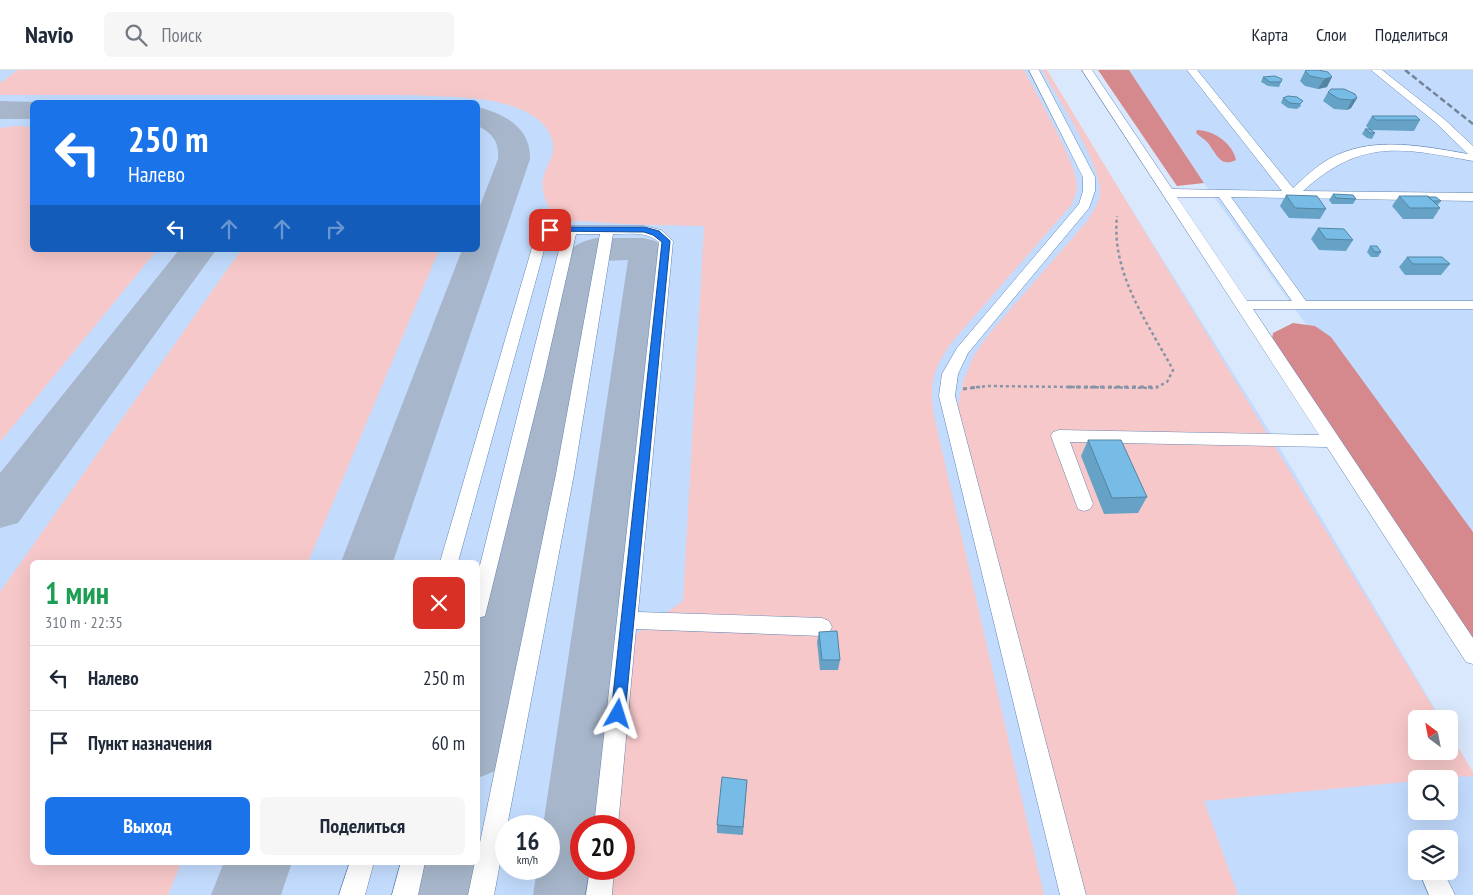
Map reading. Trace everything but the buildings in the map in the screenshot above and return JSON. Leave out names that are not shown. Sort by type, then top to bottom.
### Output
[{"type":"street","points":[[1034,70],[1089,177],[1089,191],[1085,205],[962,351],[950,374],[948,390],[949,405],[1073,895]]},
{"type":"street","points":[[1087,70],[1473,655]]},
{"type":"street","points":[[1192,70],[1292,194]]},
{"type":"street","points":[[1376,70],[1440,121],[1473,152]]},
{"type":"street","points":[[1292,194],[1320,170],[1348,155],[1379,149],[1408,149],[1473,158]]},
{"type":"street","points":[[1168,193],[1473,197]]},
{"type":"street","points":[[1222,194],[1302,305]]},
{"type":"street","points":[[450,560],[542,234],[550,230],[644,230],[656,233],[666,241],[607,815]]},
{"type":"street","points":[[480,602],[570,230]]},
{"type":"street","points":[[481,895],[565,474],[607,230]]},
{"type":"street","points":[[1242,305],[1473,304]]},
{"type":"street","points":[[1084,504],[1059,436],[1332,441]]},
{"type":"street","points":[[627,620],[822,627]]},
{"type":"street","points":[[352,895],[361,865]]},
{"type":"street","points":[[405,895],[412,865]]},
{"type":"street","points":[[599,895],[601,880]]},
{"type":"street","points":[[1434,880],[1442,895]]},
{"type":"path","points":[[948,390],[988,386],[1155,388],[1166,385],[1171,379],[1173,370],[1139,310],[1115,249],[1113,231],[1117,216]]},
{"type":"shaded area","points":[[0,70],[1045,70],[1275,440],[1436,710],[1408,710],[1408,760],[1458,760],[1458,747],[1473,772],[1473,895],[0,895]]},
{"type":"shaded area","points":[[18,70],[1024,70],[1055,128],[1070,161],[1077,185],[1076,193],[1072,204],[952,342],[937,367],[933,382],[932,400],[1044,895],[610,895],[612,880],[635,880],[635,815],[618,815],[636,634],[683,601],[704,226],[628,224],[560,219],[551,211],[543,193],[544,175],[553,151],[553,143],[548,130],[526,112],[507,104],[493,101],[408,95],[0,95],[0,83]]},
{"type":"shaded area","points":[[1042,70],[1047,70],[1435,710],[1408,710],[1408,760],[1458,760],[1458,748],[1473,772],[1473,776],[1458,777],[1458,770],[1408,770],[1408,782],[1204,801],[1238,895],[1083,895],[958,406],[963,381],[974,355],[989,334],[1088,220],[1096,206],[1100,192],[1098,180],[1093,164],[1077,130]]},
{"type":"shaded area","points":[[1098,70],[1129,70],[1204,183],[1177,186]]},
{"type":"shaded area","points":[[1129,70],[1473,70],[1473,556],[1204,183]]},
{"type":"shaded area","points":[[30,127],[30,252],[155,252],[0,442],[0,128]]},
{"type":"shaded area","points":[[1197,130],[1210,132],[1222,139],[1231,149],[1236,160],[1231,162],[1222,161],[1207,142],[1196,133]]},
{"type":"shaded area","points":[[240,252],[438,252],[309,560],[30,560],[30,865],[180,865],[168,895],[0,895],[0,592]]},
{"type":"shaded area","points":[[1293,323],[1315,326],[1331,337],[1473,532],[1473,639],[1272,339],[1273,333]]},
{"type":"taxiway","points":[[0,110],[30,110]]},
{"type":"taxiway","points":[[368,560],[514,159],[513,143],[510,136],[500,126],[480,117]]},
{"type":"taxiway","points":[[480,739],[584,256],[596,249],[643,249],[647,253],[568,895]]},
{"type":"taxiway","points":[[0,509],[196,252]]},
{"type":"taxiway","points":[[246,895],[257,865]]},
{"type":"taxiway","points":[[446,895],[452,865]]},
{"type":"railway","points":[[1405,70],[1473,124]]},
{"type":"route","points":[[550,230],[644,230],[656,233],[666,241],[618,714]]}]
